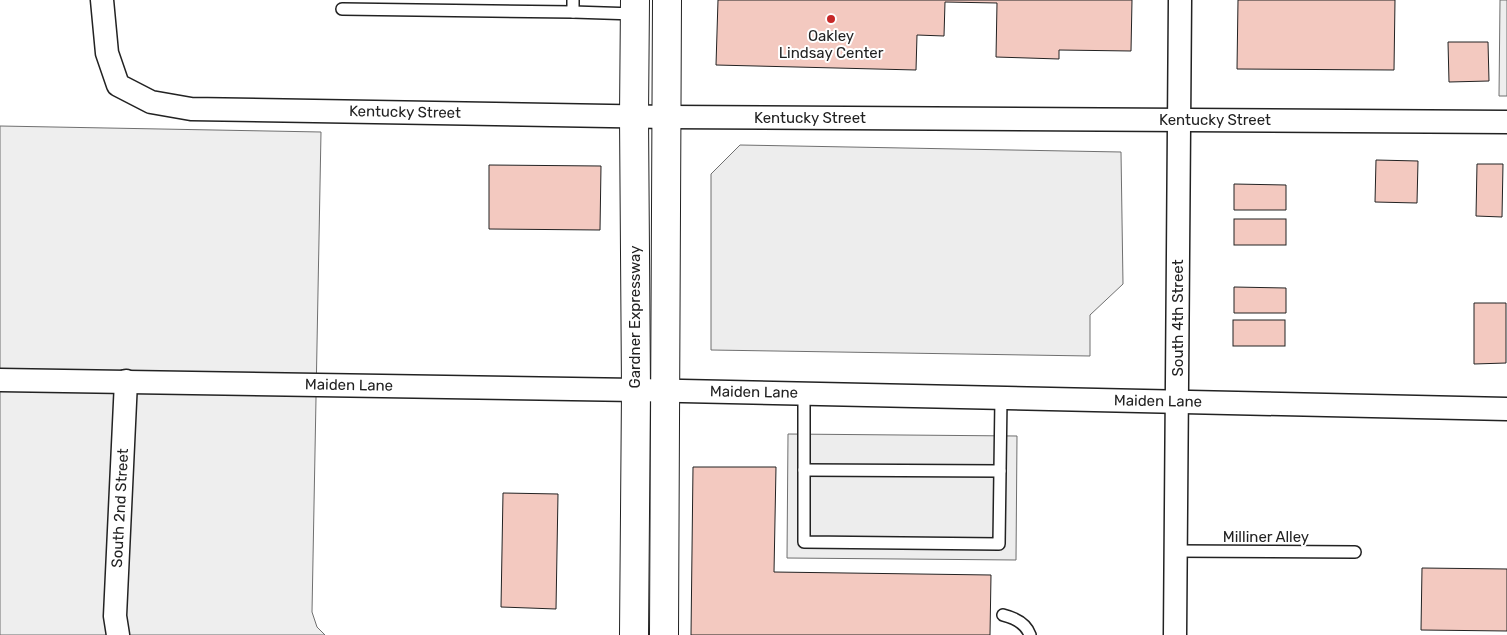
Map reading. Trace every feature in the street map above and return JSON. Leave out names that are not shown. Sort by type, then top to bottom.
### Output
[{"type":"main road","name":"Gardner Expressway","points":[[664,635],[667,0]]},
{"type":"main road","name":"Gardner Expressway","points":[[634,635],[636,390],[635,7]]},
{"type":"street","name":"Kentucky Street","points":[[102,0],[107,53],[118,85],[151,102],[191,109],[666,117],[1507,122]]},
{"type":"street","name":"South 4th Street","points":[[1175,635],[1180,0]]},
{"type":"street","name":"Maiden Lane","points":[[0,380],[636,390],[1507,409]]},
{"type":"street","name":"South 2nd Street","points":[[118,635],[115,616],[126,382]]},
{"type":"lane","points":[[342,9],[635,7]]},
{"type":"lane","points":[[804,394],[804,542],[999,544],[1001,398]]},
{"type":"lane","points":[[804,470],[1000,471]]},
{"type":"lane","name":"Milliner Alley","points":[[1176,551],[1356,552]]},
{"type":"lane","points":[[1003,615],[1014,618],[1028,629],[1030,635]]},
{"type":"shaded area","points":[[1500,0],[1507,0],[1507,96],[1499,96]]},
{"type":"shaded area","points":[[0,126],[321,132],[312,612],[317,627],[325,635],[0,635]]},
{"type":"shaded area","points":[[740,145],[1121,152],[1123,284],[1090,315],[1090,356],[711,350],[711,174]]},
{"type":"shaded area","points":[[788,434],[1017,436],[1016,560],[787,558]]},
{"type":"building","name":"Oakley Lindsay Center","points":[[718,0],[1132,0],[1131,51],[1059,50],[1059,59],[996,57],[997,3],[945,2],[944,36],[917,35],[916,70],[716,65]]},
{"type":"building","points":[[1238,0],[1395,0],[1394,70],[1237,69]]},
{"type":"building","points":[[1448,42],[1488,42],[1489,81],[1449,82]]},
{"type":"building","points":[[1376,160],[1418,161],[1417,203],[1375,202]]},
{"type":"building","points":[[1477,164],[1503,164],[1502,217],[1476,216]]},
{"type":"building","points":[[489,165],[601,166],[600,230],[489,229]]},
{"type":"building","points":[[1234,184],[1286,185],[1286,210],[1234,210]]},
{"type":"building","points":[[1234,219],[1286,219],[1286,245],[1234,245]]},
{"type":"building","points":[[1234,287],[1286,288],[1286,313],[1234,313]]},
{"type":"building","points":[[1474,303],[1506,303],[1506,363],[1474,364]]},
{"type":"building","points":[[1233,320],[1285,320],[1285,346],[1233,346]]},
{"type":"building","points":[[693,467],[776,467],[774,572],[991,575],[990,635],[691,635]]},
{"type":"building","points":[[503,493],[558,494],[556,609],[501,607]]},
{"type":"building","points":[[1422,568],[1507,569],[1507,631],[1421,630]]},
{"type":"place","name":"Oakley Lindsay Center","points":[[831,19]]}]
